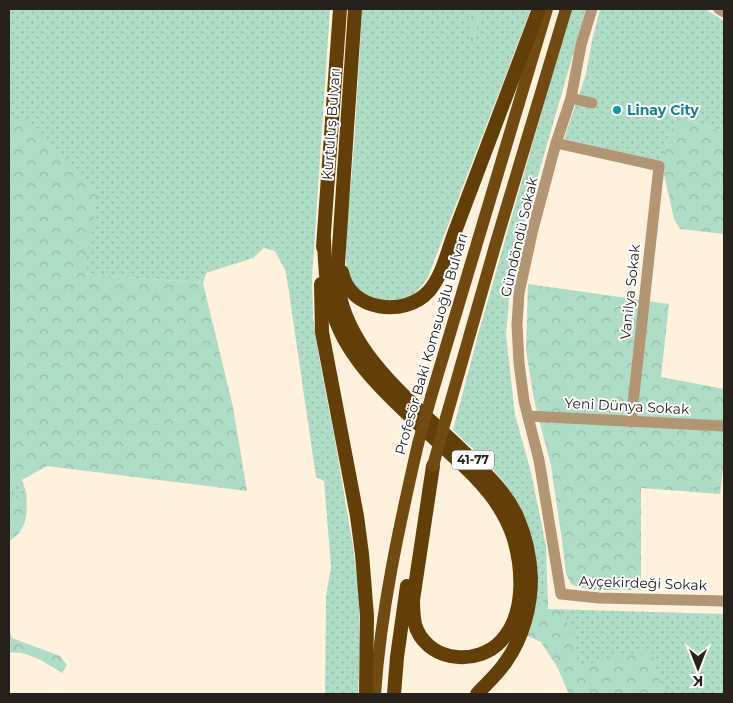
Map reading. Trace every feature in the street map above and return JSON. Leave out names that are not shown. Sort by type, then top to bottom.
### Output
[{"type":"highway","name":"Kurtuluş Bulvarı","points":[[324,240],[340,9]]},
{"type":"highway","name":"Kurtuluş Bulvarı","points":[[339,242],[355,9]]},
{"type":"highway","points":[[339,242],[344,280],[353,293],[367,302],[383,307],[401,307],[416,301],[430,290],[440,271],[539,9]]},
{"type":"highway","points":[[324,240],[327,286],[332,306],[342,335],[355,358],[378,384],[478,480],[503,513],[512,533],[518,555],[520,575],[520,594],[515,615],[508,633],[501,642],[487,652],[478,655],[459,658],[447,656],[423,639],[415,622],[414,600],[433,466]]},
{"type":"highway","points":[[324,240],[320,291],[322,332],[357,516],[362,554],[367,616],[366,694]]},
{"type":"highway","name":"41-77","points":[[339,242],[340,293],[347,318],[359,342],[386,377],[500,488],[518,518],[523,533],[531,567],[527,615],[522,632],[507,661],[477,694]]},
{"type":"highway","points":[[394,694],[404,603],[433,466]]},
{"type":"main road","name":"Profesör Baki Komsuoğlu Bulvarı","points":[[375,694],[385,603],[402,511],[418,444],[547,9]]},
{"type":"main road","points":[[433,466],[495,246],[566,9]]},
{"type":"street","name":"Gündöndü Sokak","points":[[562,594],[550,520],[524,401],[519,363],[519,294],[556,143],[571,98],[592,9]]},
{"type":"street","points":[[719,9],[724,12]]},
{"type":"street","points":[[571,98],[592,103]]},
{"type":"street","name":"Vanilya Sokak","points":[[556,143],[659,166],[631,422]]},
{"type":"street","name":"Yeni Dünya Sokak","points":[[528,416],[724,426]]},
{"type":"street","name":"Ayçekirdeği Sokak","points":[[562,594],[599,598],[724,601]]},
{"type":"green space","points":[[9,9],[330,9],[312,278],[313,317],[353,547],[359,595],[358,694],[325,694],[326,596],[331,567],[324,481],[316,477],[286,272],[275,251],[264,248],[253,258],[206,273],[203,283],[83,274],[13,118],[9,127]]},
{"type":"green space","points":[[362,9],[471,9],[471,42],[473,43],[481,9],[531,9],[428,277],[421,287],[409,297],[392,302],[371,299],[359,292],[348,274],[346,263],[345,251]]},
{"type":"green space","points":[[471,9],[481,9],[473,43],[471,42]]},
{"type":"green space","points":[[571,9],[586,9],[514,265],[506,334],[515,415],[531,472],[546,546],[548,609],[724,614],[724,694],[569,694],[558,668],[541,642],[526,635],[534,549],[524,516],[507,486],[485,460],[453,430],[478,335]]},
{"type":"green space","points":[[600,9],[705,9],[724,21],[724,132],[676,116],[661,161],[564,139],[586,74]]},
{"type":"green space","points":[[676,116],[724,132],[724,234],[680,229],[674,219],[661,161]]},
{"type":"green space","points":[[13,118],[25,120],[99,191],[83,274],[203,283],[233,407],[247,491],[47,466],[22,480],[9,491],[9,127]]},
{"type":"green space","points":[[528,284],[669,304],[661,377],[724,389],[724,462],[720,494],[641,488],[641,590],[595,590],[577,587],[571,584],[566,574],[551,466],[534,400],[526,350]]},
{"type":"green space","points":[[22,480],[26,492],[9,505],[9,491]]},
{"type":"green space","points":[[26,492],[27,513],[23,526],[20,532],[9,541],[9,505]]},
{"type":"green space","points":[[548,596],[548,609],[560,610],[575,637],[580,666],[651,649],[662,688],[671,694],[569,694],[558,668],[541,642],[526,635],[535,609]]},
{"type":"green space","points":[[9,629],[12,638],[60,656],[67,665],[62,673],[29,655],[9,653]]},
{"type":"place","name":"Linay City","points":[[617,110]]}]
